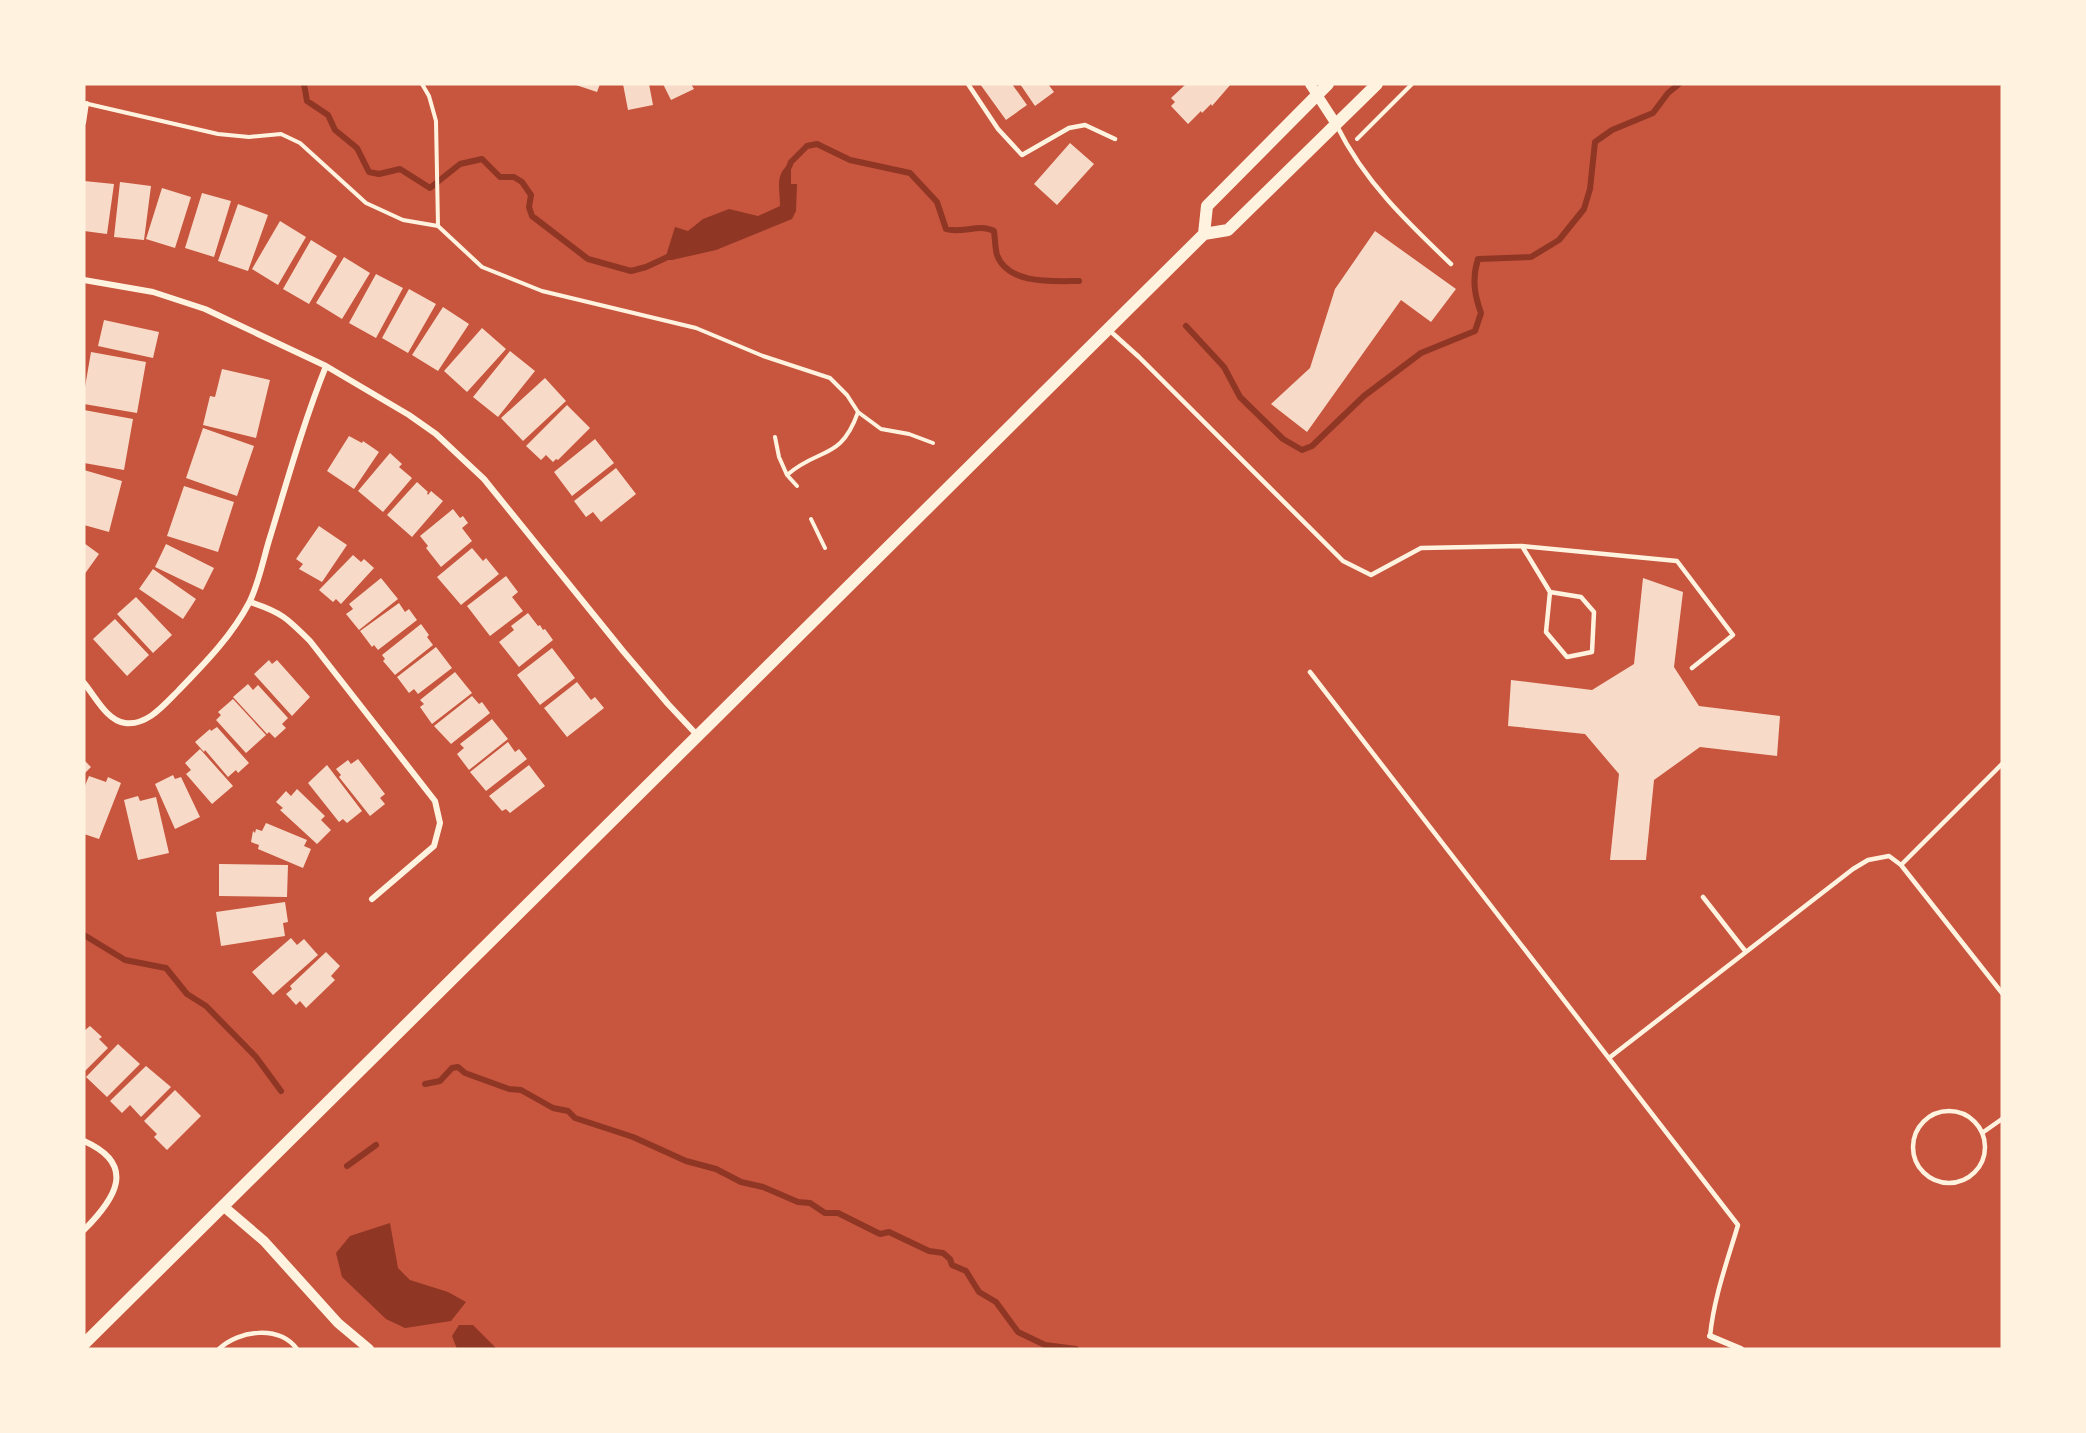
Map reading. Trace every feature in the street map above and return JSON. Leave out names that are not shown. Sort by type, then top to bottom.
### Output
[{"type":"main road","points":[[1204,234],[1207,206],[1314,89],[1328,84]]},
{"type":"main road","points":[[84,1344],[1204,234],[1228,230],[1377,84]]},
{"type":"street","points":[[1314,89],[1336,124]]},
{"type":"street","points":[[84,280],[153,292],[206,309],[326,366],[436,434],[484,479],[623,651],[698,736]]},
{"type":"street","points":[[84,683],[115,719],[124,723],[137,722],[148,718],[203,666],[227,638],[250,602],[312,401],[326,366]]},
{"type":"street","points":[[250,602],[274,609],[289,619],[310,641],[429,790],[435,801],[440,823],[434,846],[372,899]]},
{"type":"street","points":[[84,1141],[110,1159],[117,1183],[114,1195],[106,1207],[84,1230]]},
{"type":"street","points":[[223,1206],[264,1241],[338,1323],[369,1349]]},
{"type":"street","points":[[1710,1336],[1741,1349]]},
{"type":"lane","points":[[968,84],[998,129],[1022,155],[1070,128],[1085,125],[1115,139]]},
{"type":"lane","points":[[1336,124],[1367,177],[1411,226],[1451,264]]},
{"type":"lane","points":[[1107,329],[1139,357],[1343,561],[1371,574],[1420,548],[1522,546],[1677,561],[1733,635],[1692,668]]},
{"type":"lane","points":[[1522,546],[1550,592],[1546,632],[1567,657],[1592,652],[1594,612],[1581,597],[1550,592]]},
{"type":"lane","points":[[1310,672],[1738,1225],[1715,1300],[1710,1336]]},
{"type":"lane","points":[[1901,866],[2002,764]]},
{"type":"lane","points":[[1609,1058],[1853,869],[1868,860],[1889,856],[1901,866],[2002,993]]},
{"type":"lane","points":[[1703,897],[1746,952]]},
{"type":"lane","points":[[1954,1112],[1965,1115],[1982,1132],[1985,1144],[1984,1155],[1980,1166],[1972,1175],[1951,1184],[1929,1178],[1920,1170],[1913,1148],[1915,1136],[1921,1125],[1936,1114],[1954,1112]]},
{"type":"lane","points":[[1982,1132],[2002,1119]]},
{"type":"lane","points":[[219,1349],[227,1342],[252,1332],[279,1336],[297,1349]]},
{"type":"path","points":[[422,84],[429,96],[436,122],[438,226]]},
{"type":"path","points":[[1361,135],[1412,84]]},
{"type":"path","points":[[84,123],[86,103],[218,134],[249,137],[282,134],[300,143],[366,203],[403,219],[438,226],[482,267],[542,291],[696,328],[763,356],[830,378],[847,394],[858,412],[882,429],[909,434],[933,443]]},
{"type":"path","points":[[787,475],[806,462],[838,446],[848,436],[858,412]]},
{"type":"path","points":[[775,437],[779,457],[787,475],[797,486]]},
{"type":"path","points":[[811,519],[825,548]]},
{"type":"shaded area","points":[[791,162],[791,184],[797,184],[796,211],[792,219],[716,250],[667,260],[666,256],[675,227],[688,231],[703,219],[729,209],[758,216],[780,206],[780,177]]},
{"type":"shaded area","points":[[390,1223],[398,1268],[410,1280],[448,1292],[466,1302],[451,1321],[405,1328],[386,1319],[342,1277],[336,1253],[350,1236]]},
{"type":"shaded area","points":[[459,1325],[473,1325],[497,1349],[457,1349],[452,1336]]},
{"type":"building","points":[[573,84],[600,84],[597,92]]},
{"type":"building","points":[[623,84],[649,84],[653,105],[628,110]]},
{"type":"building","points":[[663,84],[691,84],[694,89],[671,100]]},
{"type":"building","points":[[980,84],[1012,84],[1027,105],[1006,120]]},
{"type":"building","points":[[1020,84],[1048,84],[1054,92],[1035,106]]},
{"type":"building","points":[[1186,84],[1231,84],[1212,106],[1211,104],[1202,113],[1201,111],[1188,124],[1171,106],[1175,102],[1171,98]]},
{"type":"building","points":[[1070,143],[1094,164],[1057,205],[1034,184]]},
{"type":"building","points":[[84,181],[114,184],[107,234],[84,231]]},
{"type":"building","points":[[120,182],[151,186],[144,240],[114,237]]},
{"type":"building","points":[[162,188],[191,197],[175,248],[146,239]]},
{"type":"building","points":[[202,193],[231,201],[214,257],[185,248]]},
{"type":"building","points":[[238,204],[268,215],[248,271],[218,261]]},
{"type":"building","points":[[280,221],[306,237],[278,285],[252,269]]},
{"type":"building","points":[[1375,231],[1456,289],[1431,322],[1401,300],[1307,432],[1271,404],[1310,368],[1335,289]]},
{"type":"building","points":[[311,240],[337,256],[309,304],[283,289]]},
{"type":"building","points":[[344,257],[370,273],[342,319],[316,303]]},
{"type":"building","points":[[376,274],[403,288],[376,338],[349,323]]},
{"type":"building","points":[[409,289],[436,304],[408,353],[382,338]]},
{"type":"building","points":[[443,307],[469,324],[438,371],[412,355]]},
{"type":"building","points":[[104,320],[159,332],[153,358],[98,346]]},
{"type":"building","points":[[482,328],[506,349],[467,392],[444,371]]},
{"type":"building","points":[[510,351],[535,371],[498,417],[473,397]]},
{"type":"building","points":[[91,352],[146,362],[137,413],[84,404]]},
{"type":"building","points":[[222,369],[270,380],[256,438],[203,425],[210,396],[215,397]]},
{"type":"building","points":[[545,378],[566,401],[523,441],[501,418]]},
{"type":"building","points":[[567,405],[590,428],[558,460],[553,462],[546,455],[541,460],[526,446]]},
{"type":"building","points":[[84,410],[133,419],[124,470],[84,463]]},
{"type":"building","points":[[203,428],[254,446],[237,496],[186,478]]},
{"type":"building","points":[[349,436],[362,443],[363,441],[379,452],[354,489],[327,471]]},
{"type":"building","points":[[595,439],[614,463],[572,496],[554,472]]},
{"type":"building","points":[[390,453],[402,464],[399,467],[412,478],[383,512],[358,491]]},
{"type":"building","points":[[616,468],[636,494],[601,522],[593,512],[586,517],[574,501]]},
{"type":"building","points":[[84,470],[122,481],[109,532],[84,525]]},
{"type":"building","points":[[417,482],[428,492],[428,495],[431,491],[443,501],[412,537],[387,515]]},
{"type":"building","points":[[184,486],[234,502],[218,552],[167,536]]},
{"type":"building","points":[[453,509],[460,518],[463,516],[468,523],[462,528],[472,541],[441,567],[420,536]]},
{"type":"building","points":[[319,526],[347,545],[322,582],[299,569],[303,564],[296,559]]},
{"type":"building","points":[[84,543],[99,554],[84,575]]},
{"type":"building","points":[[166,544],[214,568],[203,590],[155,567]]},
{"type":"building","points":[[472,548],[483,561],[486,558],[499,574],[461,605],[437,577]]},
{"type":"building","points":[[353,555],[361,562],[364,559],[374,568],[341,604],[336,599],[333,602],[319,590]]},
{"type":"building","points":[[153,569],[196,599],[183,619],[139,589]]},
{"type":"building","points":[[506,576],[518,592],[512,597],[523,611],[490,636],[467,606]]},
{"type":"building","points":[[381,578],[398,599],[359,630],[346,614],[353,609],[349,604]]},
{"type":"building","points":[[1643,578],[1683,592],[1674,667],[1699,706],[1780,716],[1777,756],[1700,747],[1654,780],[1646,860],[1610,860],[1619,774],[1585,734],[1508,726],[1511,680],[1592,690],[1634,664]]},
{"type":"building","points":[[136,597],[172,635],[153,653],[117,614]]},
{"type":"building","points":[[399,603],[405,612],[409,609],[417,620],[378,650],[374,645],[372,647],[360,631]]},
{"type":"building","points":[[528,613],[553,640],[519,667],[499,642],[514,630],[511,626]]},
{"type":"building","points":[[115,619],[149,655],[127,676],[93,639]]},
{"type":"building","points":[[421,624],[433,645],[395,675],[383,661],[385,659],[382,655]]},
{"type":"building","points":[[436,647],[452,668],[418,694],[414,689],[409,693],[397,677]]},
{"type":"building","points":[[552,648],[575,678],[540,705],[517,675]]},
{"type":"building","points":[[269,660],[272,664],[277,660],[310,697],[292,716],[254,674]]},
{"type":"building","points":[[455,672],[472,693],[432,724],[420,707],[424,704],[420,700]]},
{"type":"building","points":[[577,682],[591,700],[595,697],[604,708],[567,737],[544,708]]},
{"type":"building","points":[[248,684],[253,690],[258,685],[288,718],[282,724],[286,728],[275,738],[269,732],[267,734],[233,697]]},
{"type":"building","points":[[472,696],[479,704],[482,702],[490,713],[451,744],[434,726]]},
{"type":"building","points":[[233,699],[266,735],[246,753],[216,720],[221,715],[218,712]]},
{"type":"building","points":[[492,719],[508,739],[469,770],[457,754],[464,748],[460,744]]},
{"type":"building","points":[[217,727],[249,763],[238,773],[236,770],[228,777],[195,742],[210,729],[211,731]]},
{"type":"building","points":[[508,742],[515,752],[519,749],[527,759],[486,791],[470,772]]},
{"type":"building","points":[[200,749],[233,786],[212,804],[186,774],[191,770],[185,763]]},
{"type":"building","points":[[358,759],[385,794],[380,798],[385,804],[370,816],[339,777],[341,775],[336,769],[348,760],[351,764]]},
{"type":"building","points":[[84,760],[91,767],[84,774]]},
{"type":"building","points":[[327,765],[362,811],[347,823],[343,819],[339,822],[308,783]]},
{"type":"building","points":[[529,765],[545,786],[510,813],[506,809],[502,811],[489,796]]},
{"type":"building","points":[[173,775],[175,779],[181,777],[200,817],[175,829],[155,784]]},
{"type":"building","points":[[89,776],[106,782],[108,777],[121,783],[99,839],[84,834],[84,788]]},
{"type":"building","points":[[297,789],[325,816],[321,820],[331,830],[317,844],[280,810],[283,808],[276,802],[286,791],[291,796]]},
{"type":"building","points":[[138,796],[140,801],[156,797],[169,853],[138,860],[124,800]]},
{"type":"building","points":[[266,823],[307,840],[304,846],[311,849],[303,868],[258,849],[259,845],[251,842],[253,831],[255,833],[256,829],[262,831]]},
{"type":"building","points":[[219,864],[288,865],[287,897],[219,896]]},
{"type":"building","points":[[285,902],[288,922],[283,923],[285,936],[221,946],[216,912]]},
{"type":"building","points":[[291,938],[297,945],[304,939],[318,955],[273,995],[252,972]]},
{"type":"building","points":[[326,952],[340,966],[331,976],[335,980],[306,1008],[300,1001],[296,1005],[286,994],[292,989],[290,986]]},
{"type":"building","points":[[90,1026],[102,1037],[99,1039],[108,1048],[84,1072],[84,1031]]},
{"type":"building","points":[[118,1044],[140,1064],[107,1097],[86,1077]]},
{"type":"building","points":[[146,1066],[171,1087],[141,1117],[130,1105],[122,1113],[110,1101]]},
{"type":"building","points":[[175,1090],[201,1116],[167,1150],[154,1137],[157,1134],[144,1121]]},
{"type":"waterway","points":[[304,84],[307,101],[328,115],[335,130],[357,148],[369,172],[379,174],[400,169],[430,188],[460,164],[482,159],[500,177],[514,177],[522,182],[531,195],[529,207],[532,216],[588,259],[631,271],[674,254]]},
{"type":"waterway","points":[[1186,326],[1224,367],[1240,397],[1283,439],[1302,450],[1312,446],[1364,396],[1421,353],[1475,331],[1481,313],[1475,286],[1478,259],[1531,257],[1559,240],[1584,209],[1590,189],[1595,142],[1612,130],[1653,113],[1668,93],[1679,84]]},
{"type":"waterway","points":[[789,167],[807,146],[817,144],[850,160],[910,173],[937,202],[946,229],[982,228],[994,231],[997,255],[1011,272],[1045,281],[1079,281]]},
{"type":"waterway","points":[[84,935],[125,960],[166,968],[187,994],[206,1006],[256,1057],[281,1091]]},
{"type":"waterway","points":[[425,1084],[440,1081],[452,1068],[458,1067],[465,1073],[509,1089],[521,1090],[553,1108],[568,1111],[575,1118],[633,1137],[686,1161],[716,1169],[741,1182],[763,1187],[798,1202],[810,1203],[825,1213],[838,1213],[880,1234],[889,1232],[929,1251],[943,1253],[950,1259],[952,1265],[966,1271],[979,1292],[996,1302],[1018,1332],[1045,1345],[1076,1349]]},
{"type":"waterway","points":[[347,1166],[376,1145]]}]
